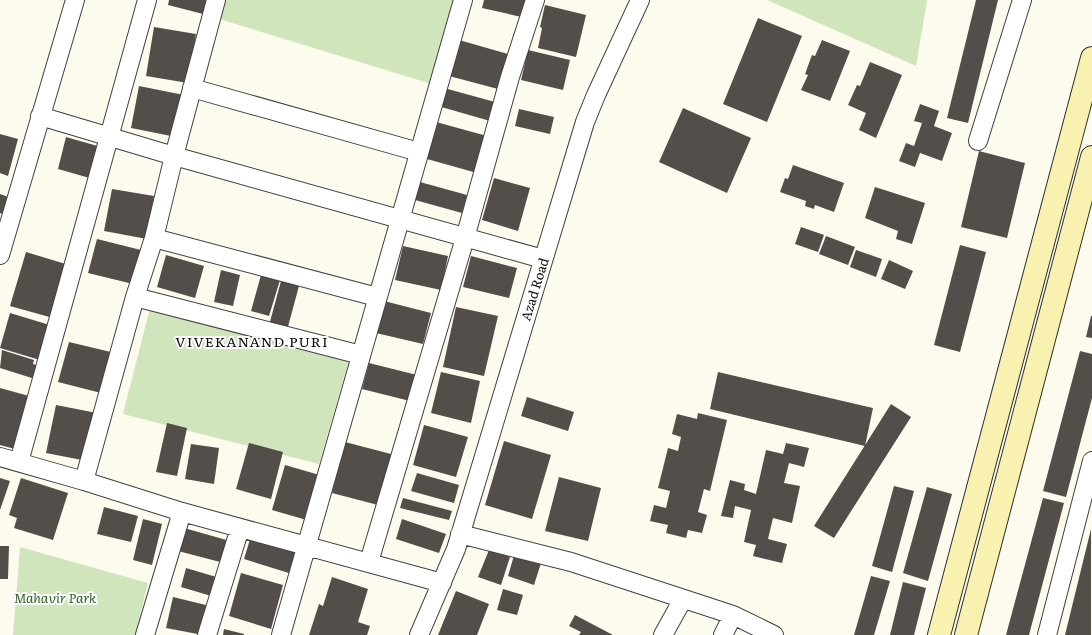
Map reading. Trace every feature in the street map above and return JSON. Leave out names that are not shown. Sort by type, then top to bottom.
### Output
[{"type":"street","points":[[0,255],[75,0]]},
{"type":"street","points":[[19,462],[147,0]]},
{"type":"street","points":[[84,481],[154,238],[174,156],[216,0]]},
{"type":"street","points":[[281,635],[463,0]]},
{"type":"street","points":[[369,562],[465,238],[510,77],[535,0]]},
{"type":"street","name":"Azad Road","points":[[419,635],[442,583],[460,534],[585,122],[640,0]]},
{"type":"street","points":[[978,141],[1022,0]]},
{"type":"street","points":[[938,635],[1092,58]]},
{"type":"street","points":[[192,88],[419,152]]},
{"type":"street","points":[[40,116],[174,156],[543,259]]},
{"type":"street","points":[[966,635],[1092,157]]},
{"type":"street","points":[[154,238],[378,297]]},
{"type":"street","points":[[136,297],[361,355]]},
{"type":"street","points":[[0,457],[84,481],[182,512],[442,583]]},
{"type":"street","points":[[1047,635],[1086,511],[1092,461]]},
{"type":"street","points":[[145,635],[182,512]]},
{"type":"street","points":[[207,635],[240,528]]},
{"type":"street","points":[[460,534],[571,562],[733,615],[774,635]]},
{"type":"street","points":[[663,635],[683,599]]},
{"type":"street","points":[[723,635],[733,615]]},
{"type":"green space","points":[[220,0],[458,0],[435,85],[216,18]]},
{"type":"green space","points":[[767,0],[927,0],[916,66]]},
{"type":"green space","points":[[151,304],[351,353],[319,464],[123,414]]},
{"type":"green space","name":"Mahavir Park","points":[[20,547],[148,583],[135,635],[13,635]]},
{"type":"building","points":[[169,0],[205,0],[211,2],[207,15],[168,5]]},
{"type":"building","points":[[484,0],[530,0],[526,18],[482,8]]},
{"type":"building","points":[[976,0],[998,0],[968,123],[947,118]]},
{"type":"building","points":[[545,5],[586,15],[576,57],[538,48],[542,28],[540,27]]},
{"type":"building","points":[[758,18],[802,36],[767,122],[723,104]]},
{"type":"building","points":[[154,27],[196,34],[188,83],[146,76]]},
{"type":"building","points":[[459,40],[508,54],[498,89],[449,76]]},
{"type":"building","points":[[822,40],[850,51],[830,101],[801,90],[808,75],[805,74],[812,55],[815,56]]},
{"type":"building","points":[[528,50],[570,60],[563,90],[521,80]]},
{"type":"building","points":[[870,62],[902,75],[876,138],[859,130],[866,113],[848,105],[857,85],[860,86]]},
{"type":"building","points":[[139,86],[184,95],[176,137],[131,128]]},
{"type":"building","points":[[444,88],[495,102],[490,121],[438,106]]},
{"type":"building","points":[[920,104],[939,111],[934,126],[952,133],[942,161],[920,153],[915,167],[899,161],[906,143],[914,146],[922,123],[914,121]]},
{"type":"building","points":[[683,108],[751,138],[727,193],[659,162]]},
{"type":"building","points":[[519,109],[554,117],[550,134],[515,126]]},
{"type":"building","points":[[436,122],[487,136],[477,173],[427,159]]},
{"type":"building","points":[[0,134],[18,139],[8,176],[0,173]]},
{"type":"building","points":[[66,137],[101,147],[93,179],[58,169]]},
{"type":"building","points":[[979,151],[1025,163],[1007,238],[961,227]]},
{"type":"building","points":[[793,165],[844,183],[834,212],[815,205],[814,209],[805,206],[806,201],[780,192],[785,178],[788,179]]},
{"type":"building","points":[[494,178],[530,188],[518,231],[482,220]]},
{"type":"building","points":[[420,182],[467,195],[462,213],[415,200]]},
{"type":"building","points":[[875,187],[925,203],[912,244],[896,239],[898,231],[865,218]]},
{"type":"building","points":[[112,189],[154,196],[147,239],[104,231]]},
{"type":"building","points":[[0,194],[14,199],[8,216],[0,213]]},
{"type":"building","points":[[801,227],[824,235],[818,252],[795,244]]},
{"type":"building","points":[[826,236],[855,247],[848,265],[819,254]]},
{"type":"building","points":[[97,239],[141,250],[133,284],[88,273]]},
{"type":"building","points":[[960,245],[986,252],[960,352],[934,345]]},
{"type":"building","points":[[403,246],[448,256],[441,290],[395,280]]},
{"type":"building","points":[[856,250],[882,259],[876,277],[850,267]]},
{"type":"building","points":[[26,252],[69,265],[53,318],[10,306]]},
{"type":"building","points":[[166,255],[204,266],[195,298],[157,287]]},
{"type":"building","points":[[471,256],[517,268],[509,298],[463,287]]},
{"type":"building","points":[[889,260],[913,271],[905,289],[881,279]]},
{"type":"building","points":[[221,270],[240,275],[233,306],[214,302]]},
{"type":"building","points":[[261,275],[280,280],[269,316],[251,311]]},
{"type":"building","points":[[281,281],[299,286],[286,334],[268,329]]},
{"type":"building","points":[[384,301],[431,313],[423,344],[376,333]]},
{"type":"building","points":[[456,307],[498,316],[484,376],[443,367]]},
{"type":"building","points":[[10,313],[53,326],[43,361],[0,348]]},
{"type":"building","points":[[1092,316],[1092,338],[1086,337]]},
{"type":"building","points":[[69,342],[115,353],[105,394],[58,382]]},
{"type":"building","points":[[2,350],[34,360],[33,364],[39,366],[35,379],[0,368]]},
{"type":"building","points":[[1080,351],[1092,354],[1092,398],[1066,497],[1043,491]]},
{"type":"building","points":[[369,363],[417,375],[410,401],[362,389]]},
{"type":"building","points":[[441,372],[480,381],[471,423],[431,413]]},
{"type":"building","points":[[718,372],[873,408],[865,446],[710,409]]},
{"type":"building","points":[[0,388],[29,396],[15,449],[0,445]]},
{"type":"building","points":[[527,397],[574,412],[568,431],[521,416]]},
{"type":"building","points":[[891,404],[911,417],[834,538],[814,526]]},
{"type":"building","points":[[56,405],[97,413],[87,461],[46,453]]},
{"type":"building","points":[[698,413],[727,420],[710,491],[704,489],[698,512],[707,515],[702,533],[688,530],[686,538],[666,533],[668,525],[650,521],[654,505],[666,508],[670,491],[658,488],[668,448],[678,451],[681,437],[672,434],[677,414],[697,419]]},
{"type":"building","points":[[167,423],[187,428],[177,476],[156,472]]},
{"type":"building","points":[[424,425],[468,437],[456,477],[413,465]]},
{"type":"building","points":[[504,441],[551,455],[532,519],[485,505]]},
{"type":"building","points":[[345,442],[391,454],[378,505],[332,493]]},
{"type":"building","points":[[249,443],[283,452],[271,499],[236,489]]},
{"type":"building","points":[[786,443],[809,448],[804,467],[789,463],[784,483],[800,486],[792,523],[773,518],[768,539],[787,544],[782,563],[753,556],[756,545],[744,542],[751,510],[735,506],[733,518],[721,516],[730,480],[745,484],[744,490],[756,494],[766,450],[783,454]]},
{"type":"building","points":[[191,444],[219,448],[214,484],[185,479]]},
{"type":"building","points":[[285,465],[323,476],[310,521],[272,510]]},
{"type":"building","points":[[417,473],[459,485],[454,503],[411,491]]},
{"type":"building","points":[[559,477],[601,488],[588,541],[545,531]]},
{"type":"building","points":[[0,478],[10,481],[0,510]]},
{"type":"building","points":[[21,478],[68,493],[53,540],[14,528],[17,518],[9,515]]},
{"type":"building","points":[[894,486],[914,491],[892,572],[872,566]]},
{"type":"building","points":[[927,487],[952,494],[928,581],[903,573]]},
{"type":"building","points":[[403,498],[452,511],[449,520],[400,508]]},
{"type":"building","points":[[1043,498],[1064,503],[1029,635],[1006,635]]},
{"type":"building","points":[[104,507],[138,516],[131,542],[97,534]]},
{"type":"building","points":[[143,519],[162,524],[152,565],[133,560]]},
{"type":"building","points":[[402,519],[446,534],[439,553],[396,539]]},
{"type":"building","points":[[184,528],[230,541],[224,563],[178,551]]},
{"type":"building","points":[[1091,529],[1091,635],[1065,635]]},
{"type":"building","points":[[251,536],[299,551],[292,574],[244,559]]},
{"type":"building","points":[[0,546],[9,546],[8,579],[0,579]]},
{"type":"building","points":[[489,550],[510,557],[501,585],[478,577]]},
{"type":"building","points":[[515,552],[542,560],[534,585],[508,576]]},
{"type":"building","points":[[186,568],[223,579],[218,598],[181,587]]},
{"type":"building","points":[[241,573],[283,585],[271,629],[229,616]]},
{"type":"building","points":[[871,576],[890,581],[874,635],[854,635]]},
{"type":"building","points":[[332,577],[368,589],[358,622],[370,626],[367,635],[309,635],[319,604],[323,606]]},
{"type":"building","points":[[903,582],[926,588],[914,635],[890,635]]},
{"type":"building","points":[[503,589],[523,595],[517,615],[497,610]]},
{"type":"building","points":[[456,591],[489,604],[477,635],[438,635]]},
{"type":"building","points":[[173,597],[210,606],[203,635],[166,628]]},
{"type":"building","points":[[575,615],[613,635],[579,635],[581,632],[569,626]]},
{"type":"building","points":[[224,629],[244,634],[244,635],[223,635]]},
{"type":"district","name":"VIVEKANAND PURI","points":[[252,341]]}]
